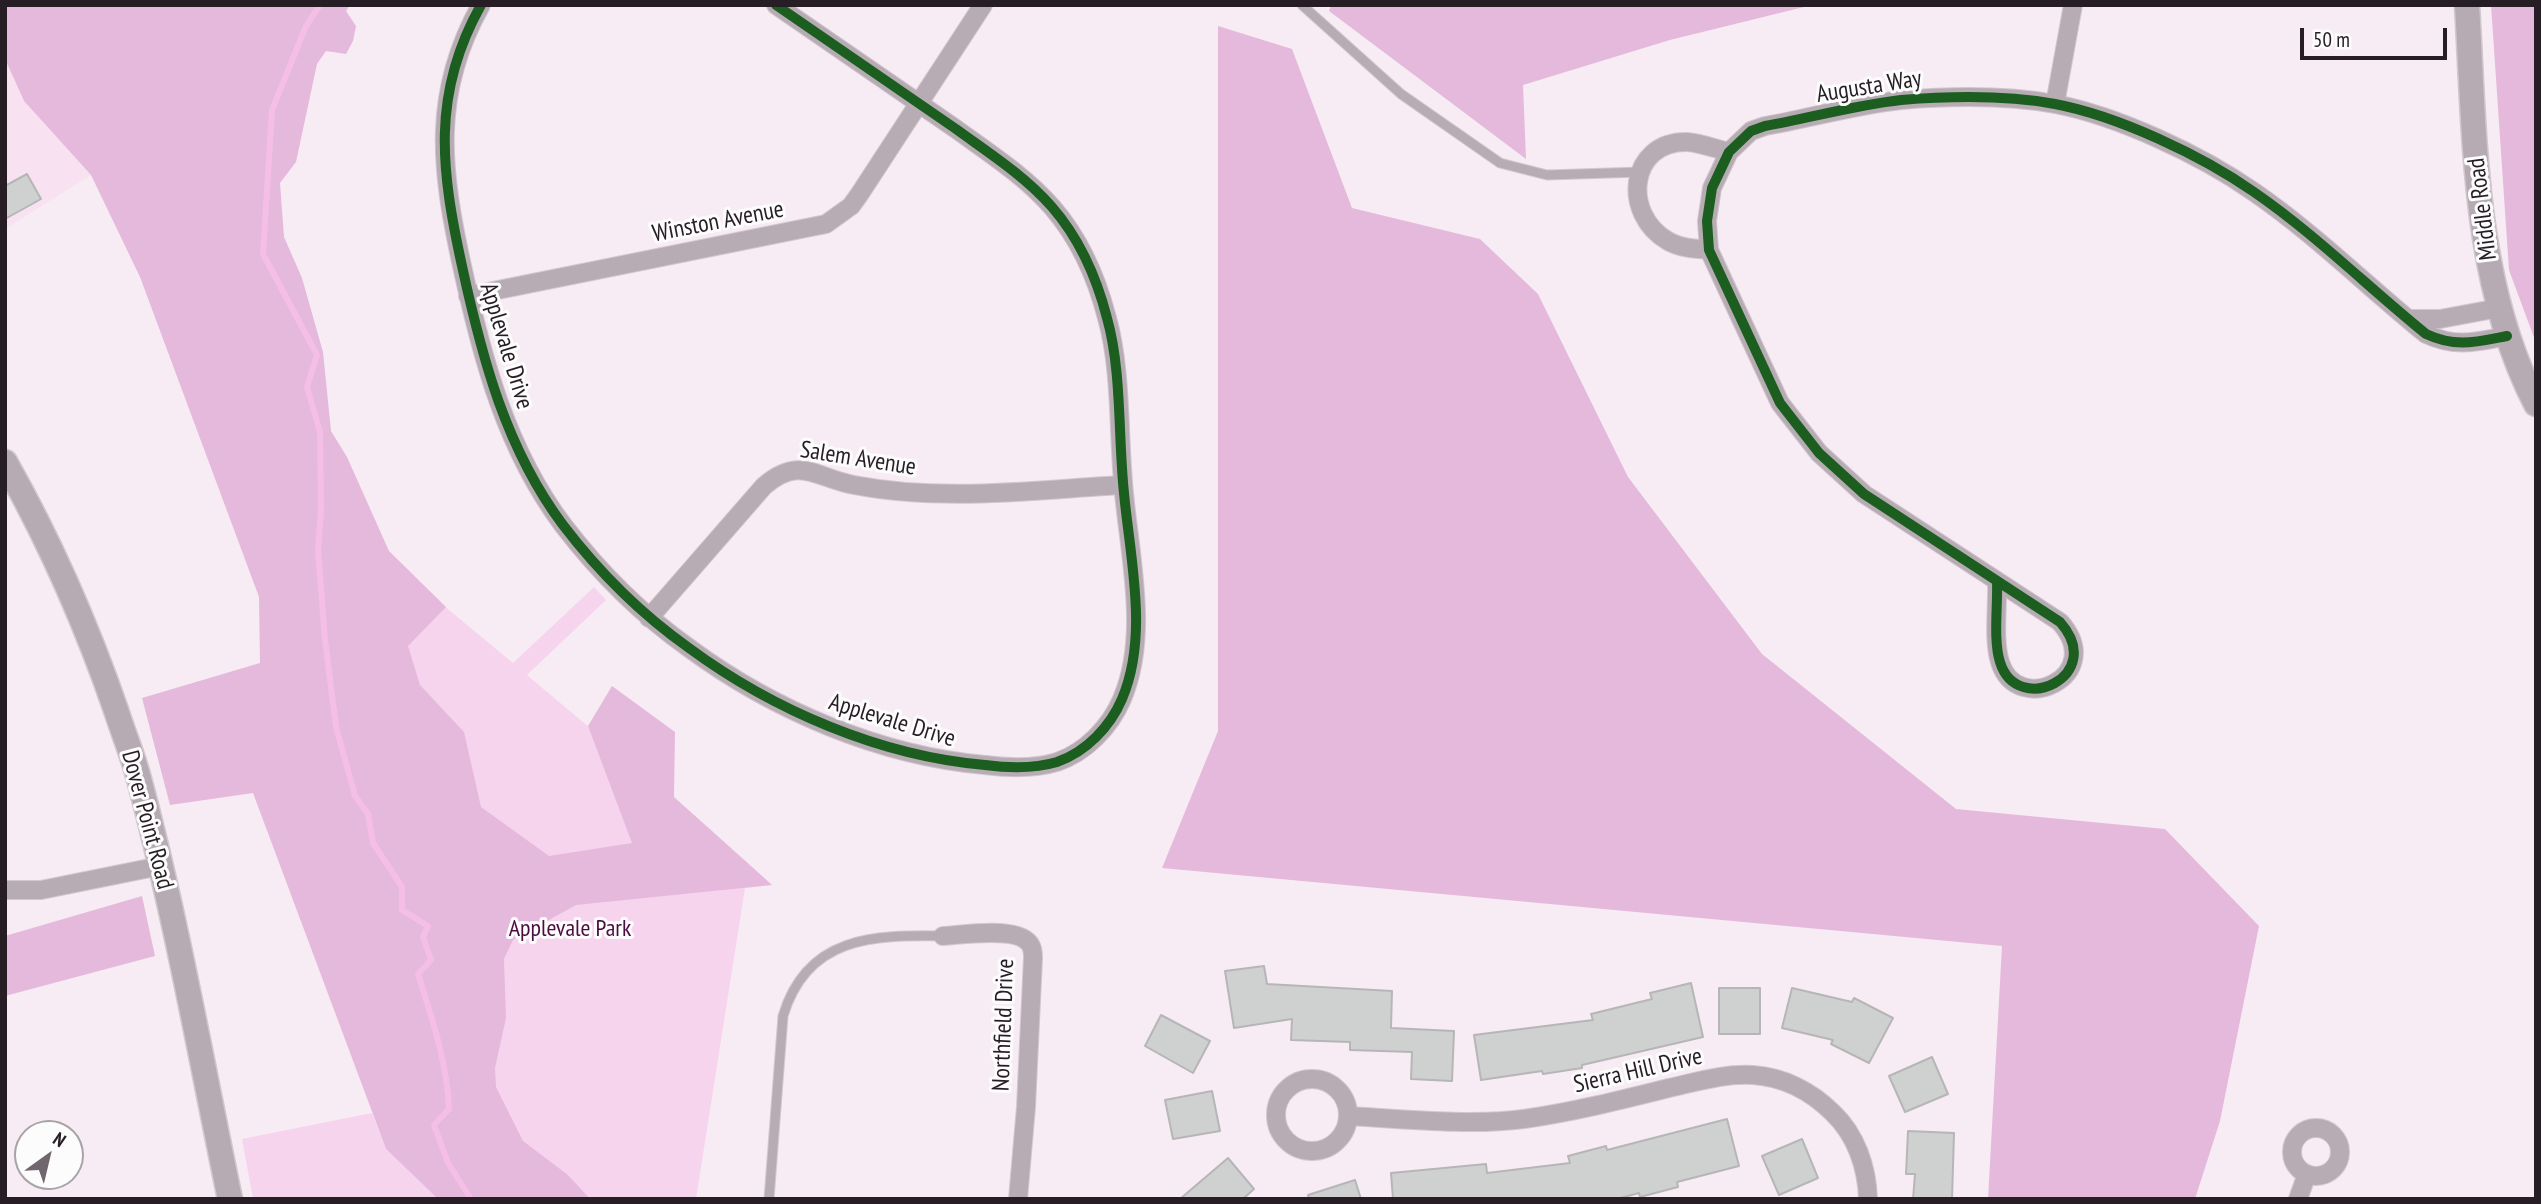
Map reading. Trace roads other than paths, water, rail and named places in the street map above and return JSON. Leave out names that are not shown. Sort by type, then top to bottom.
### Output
[{"type":"main road","name":"Middle Road","points":[[2467,5],[2476,167],[2488,263],[2507,335],[2520,373],[2536,404]]},
{"type":"main road","name":"Dover Point Road","points":[[5,461],[56,557],[93,643],[138,776],[160,866],[230,1199]]},
{"type":"street","name":"Applevale Drive","points":[[481,5],[455,60],[445,113],[447,181],[454,230],[485,366],[519,450],[561,523],[590,558],[649,618],[692,652],[788,708],[877,743],[964,764],[1008,768],[1058,761],[1078,751],[1097,736],[1112,717],[1123,696],[1130,672],[1135,625],[1113,345],[1097,285],[1077,242],[1051,205],[1033,188],[1006,165],[919,103],[776,5]]},
{"type":"street","name":"Winston Avenue","points":[[468,296],[826,224],[851,206],[983,5]]},
{"type":"street","points":[[2055,104],[2073,5]]},
{"type":"street","name":"Augusta Way","points":[[1997,581],[2000,665],[2016,683],[2027,688],[2051,686],[2062,679],[2070,669],[2074,657],[2074,643],[2069,631],[2060,622],[1864,494],[1819,453],[1780,403],[1709,250],[1707,221],[1712,188],[1729,152],[1751,131],[1765,126],[1899,101],[1962,97],[2055,104],[2130,128],[2191,155],[2252,191],[2309,234],[2426,334],[2442,341],[2471,343],[2507,335]]},
{"type":"street","points":[[1709,250],[1691,249],[1668,241],[1649,226],[1640,212],[1636,196],[1644,164],[1656,152],[1671,144],[1687,142],[1729,152]]},
{"type":"street","points":[[2408,319],[2440,319],[2500,308]]},
{"type":"street","name":"Salem Avenue","points":[[649,618],[765,486],[782,472],[807,471],[862,486],[896,492],[943,495],[1123,485]]},
{"type":"street","points":[[5,890],[41,891],[160,866]]},
{"type":"street","name":"Northfield Drive","points":[[943,936],[1012,933],[1031,946],[1033,958],[1026,1107],[1018,1199]]},
{"type":"street","name":"Sierra Hill Drive","points":[[1349,1116],[1490,1122],[1569,1112],[1724,1076],[1753,1074],[1772,1077],[1807,1092],[1837,1116],[1857,1149],[1864,1167],[1868,1199]]},
{"type":"street","points":[[1307,1079],[1319,1079],[1331,1084],[1340,1092],[1349,1116],[1340,1139],[1330,1147],[1318,1151],[1305,1151],[1295,1147],[1286,1140],[1276,1120],[1280,1098],[1287,1088],[1307,1079]]},
{"type":"street","points":[[2298,1199],[2307,1174]]},
{"type":"lane","points":[[1302,5],[1401,94],[1500,163],[1547,175],[1641,172]]},
{"type":"lane","points":[[769,1199],[783,1016],[789,996],[800,979],[830,953],[867,938],[892,935],[943,936]]},
{"type":"waterway","points":[[320,5],[306,26],[272,110],[263,254],[317,355],[307,387],[320,432],[321,510],[318,550],[325,640],[336,727],[355,796],[368,814],[373,843],[402,887],[402,910],[428,926],[423,937],[431,960],[418,974],[442,1057],[449,1109],[434,1125],[448,1163],[471,1199]]},
{"type":"park label","name":"Applevale Park","points":[[570,929]]}]
